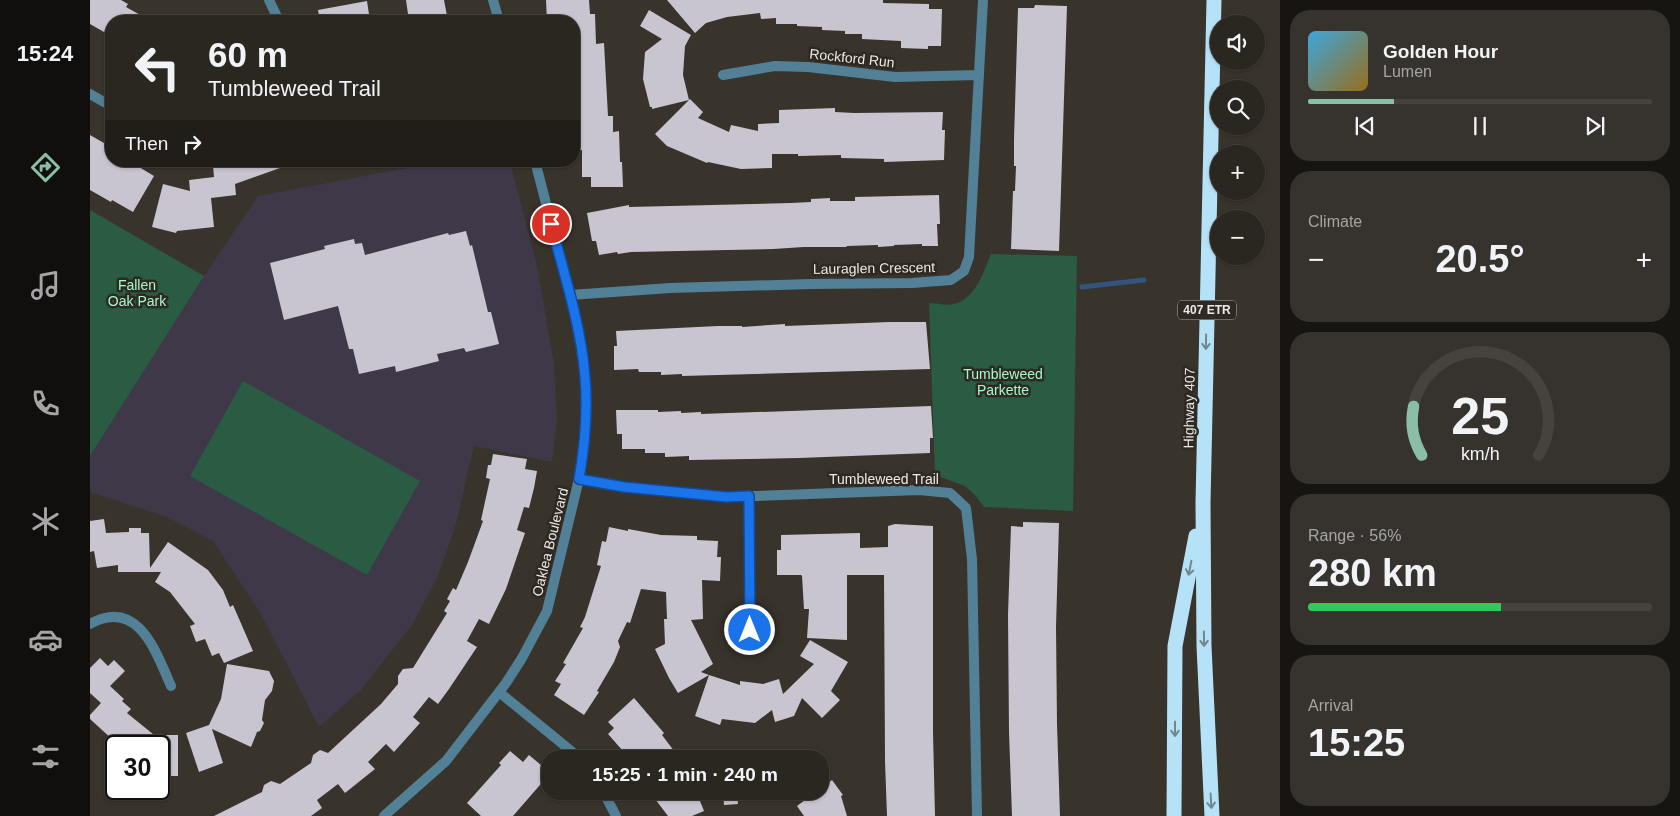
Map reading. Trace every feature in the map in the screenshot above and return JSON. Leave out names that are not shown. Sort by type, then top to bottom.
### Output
[{"type":"highway","name":"Highway 407","points":[[1212,816],[1204,646],[1203,503],[1214,0]]},
{"type":"highway","points":[[1174,816],[1175,646],[1203,503]]},
{"type":"street","points":[[269,0],[276,15]]},
{"type":"street","points":[[493,0],[497,15]]},
{"type":"street","name":"Lauraglen Crescent","points":[[570,295],[670,288],[912,283],[951,280],[964,271],[969,257],[983,0]]},
{"type":"street","name":"Rockford Run","points":[[722,75],[775,66],[895,77],[979,75]]},
{"type":"street","points":[[90,94],[105,103]]},
{"type":"street","name":"Oaklea Boulevard","points":[[384,816],[446,761],[499,692],[522,658],[547,611],[579,479],[586,424],[585,377],[582,354],[570,295],[537,167]]},
{"type":"street","name":"Tumbleweed Trail","points":[[579,479],[624,487],[727,497],[919,490],[950,493],[966,508],[972,559],[977,816]]},
{"type":"street","points":[[749,496],[750,630]]},
{"type":"street","points":[[90,624],[108,617],[120,618],[138,626],[150,641],[171,686]]},
{"type":"street","points":[[499,692],[570,750]]},
{"type":"street","points":[[608,800],[616,816]]},
{"type":"shaded area","points":[[412,167],[512,167],[537,266],[554,364],[557,420],[552,462],[474,446],[455,528],[437,578],[412,625],[360,691],[319,727],[261,614],[213,541],[167,517],[90,492],[90,456],[204,276],[258,196]]},
{"type":"green space","name":"Fallen Oak Park","points":[[90,210],[204,276],[90,456]]},
{"type":"green space","name":"Tumbleweed Parkette","points":[[991,254],[1077,256],[1073,511],[984,507],[965,486],[935,475],[929,303],[951,305],[962,301],[978,284]]},
{"type":"green space","points":[[243,381],[420,481],[367,575],[190,476]]},
{"type":"building","points":[[90,0],[121,0],[128,4],[126,7],[140,15],[105,15],[105,33],[90,24]]},
{"type":"building","points":[[406,0],[444,0],[447,15],[408,15]]},
{"type":"building","points":[[546,0],[589,0],[590,14],[595,14],[596,44],[604,43],[608,116],[613,116],[613,132],[619,131],[623,187],[591,187],[591,177],[582,177],[582,150],[580,150],[580,15],[547,15]]},
{"type":"building","points":[[667,0],[883,0],[883,3],[929,4],[929,9],[942,9],[941,46],[928,46],[928,49],[901,48],[901,41],[862,39],[862,34],[845,34],[845,31],[822,30],[822,27],[797,26],[797,24],[776,24],[776,18],[761,19],[760,13],[727,17],[706,23],[695,33]]},
{"type":"building","points":[[367,1],[369,15],[319,15],[318,10]]},
{"type":"building","points":[[1035,5],[1067,6],[1059,251],[1011,249],[1016,166],[1014,166],[1014,139],[1018,8],[1034,8]]},
{"type":"building","points":[[649,10],[691,35],[685,46],[683,75],[689,100],[652,109],[643,79],[645,52],[662,39],[640,26]]},
{"type":"building","points":[[690,99],[703,112],[698,118],[729,132],[731,125],[758,131],[758,124],[779,123],[779,110],[835,108],[835,112],[854,113],[943,112],[942,130],[945,130],[944,160],[884,162],[884,159],[841,158],[841,155],[798,156],[798,154],[772,154],[772,168],[741,169],[707,163],[667,146],[655,134]]},
{"type":"building","points":[[90,135],[105,144],[105,167],[139,167],[154,176],[133,212],[90,190]]},
{"type":"building","points":[[213,167],[283,167],[235,184],[236,195],[211,198],[214,227],[177,231],[176,233],[152,227],[163,184],[190,191],[189,180],[214,177]]},
{"type":"building","points":[[939,195],[940,224],[937,224],[938,246],[922,246],[922,244],[878,247],[878,245],[631,252],[618,254],[617,252],[599,255],[596,241],[592,241],[587,213],[629,205],[629,207],[791,203],[811,202],[811,199],[830,198],[830,201],[855,201],[855,197]]},
{"type":"building","points":[[466,231],[470,246],[472,245],[488,312],[491,312],[499,344],[466,352],[464,348],[437,354],[439,361],[396,372],[395,366],[359,374],[353,349],[349,349],[338,306],[284,320],[270,263],[325,249],[324,246],[354,239],[355,244],[362,243],[365,255],[448,233],[449,235]]},
{"type":"building","points":[[926,322],[930,369],[682,376],[682,374],[661,375],[661,372],[639,372],[638,369],[614,370],[614,346],[617,346],[616,331],[718,326],[742,327],[785,324],[785,326]]},
{"type":"building","points":[[931,406],[933,438],[930,438],[930,453],[689,460],[689,456],[665,457],[665,453],[645,453],[645,449],[622,449],[622,434],[617,434],[616,410],[681,411],[681,413],[701,412],[701,414]]},
{"type":"building","points":[[493,454],[527,459],[525,469],[537,471],[529,508],[524,507],[517,530],[525,533],[506,589],[489,624],[479,619],[467,641],[477,647],[438,704],[429,697],[413,717],[420,723],[394,752],[386,744],[368,762],[375,769],[345,793],[338,784],[317,800],[322,808],[311,816],[214,816],[262,792],[264,785],[271,781],[280,784],[311,763],[313,755],[320,750],[328,753],[381,704],[398,684],[398,676],[403,669],[413,668],[447,613],[444,611],[450,601],[447,599],[453,588],[456,590],[468,562],[483,521],[481,520],[490,479],[486,478],[488,465],[491,465]]},
{"type":"building","points":[[104,519],[106,533],[129,532],[129,528],[141,528],[141,533],[149,533],[150,568],[168,542],[208,570],[223,590],[230,607],[233,605],[253,651],[224,663],[219,653],[212,656],[205,639],[196,642],[190,626],[195,624],[170,592],[155,582],[161,572],[118,572],[118,565],[97,568],[94,551],[90,552],[90,521]]},
{"type":"building","points":[[1023,522],[1059,523],[1056,627],[1060,816],[1012,816],[1008,615],[1011,526],[1023,527]]},
{"type":"building","points":[[895,524],[933,526],[935,816],[887,816],[884,575],[847,575],[847,640],[807,638],[809,609],[804,609],[802,576],[777,575],[777,550],[781,550],[781,535],[860,533],[860,548],[888,547],[888,526]]},
{"type":"building","points":[[609,527],[661,535],[697,536],[697,540],[718,541],[717,557],[721,557],[720,581],[702,580],[703,619],[691,620],[713,664],[701,672],[709,675],[678,693],[655,649],[665,644],[664,619],[667,619],[666,592],[641,589],[630,623],[627,622],[618,641],[620,647],[614,662],[597,691],[599,692],[584,715],[554,695],[561,684],[555,681],[566,664],[563,663],[583,628],[580,627],[601,566],[597,565],[602,541],[606,542]]},
{"type":"building","points":[[810,640],[848,662],[831,691],[840,700],[822,718],[802,698],[794,716],[775,722],[772,710],[755,723],[722,719],[720,725],[695,716],[709,675],[740,685],[740,681],[763,684],[779,679],[783,694],[814,664],[800,656]]},
{"type":"building","points":[[100,658],[108,666],[114,660],[125,671],[110,686],[124,699],[122,701],[131,709],[127,713],[154,735],[108,735],[90,719],[90,715],[101,703],[90,693],[90,668]]},
{"type":"building","points":[[227,664],[269,671],[274,681],[272,691],[265,700],[262,720],[264,723],[260,731],[257,732],[251,747],[212,729],[223,763],[199,772],[186,733],[209,725],[221,699]]},
{"type":"building","points":[[634,698],[664,733],[662,735],[673,750],[622,750],[608,734],[614,728],[608,722]]},
{"type":"building","points":[[170,735],[178,735],[178,776],[170,776]]},
{"type":"building","points":[[510,751],[523,762],[529,755],[541,765],[541,784],[513,816],[481,816],[467,803],[501,765],[499,763]]},
{"type":"building","points":[[832,780],[843,795],[841,796],[847,816],[804,816],[797,806],[805,800],[829,800],[829,782]]},
{"type":"building","points":[[656,800],[700,800],[704,811],[692,816],[668,816]]},
{"type":"building","points":[[724,800],[738,800],[738,804],[724,805]]},
{"type":"waterway","points":[[1082,287],[1144,280]]},
{"type":"route","points":[[551,224],[573,307],[585,377],[586,424],[579,479],[624,487],[727,497],[749,496],[750,630]]}]
